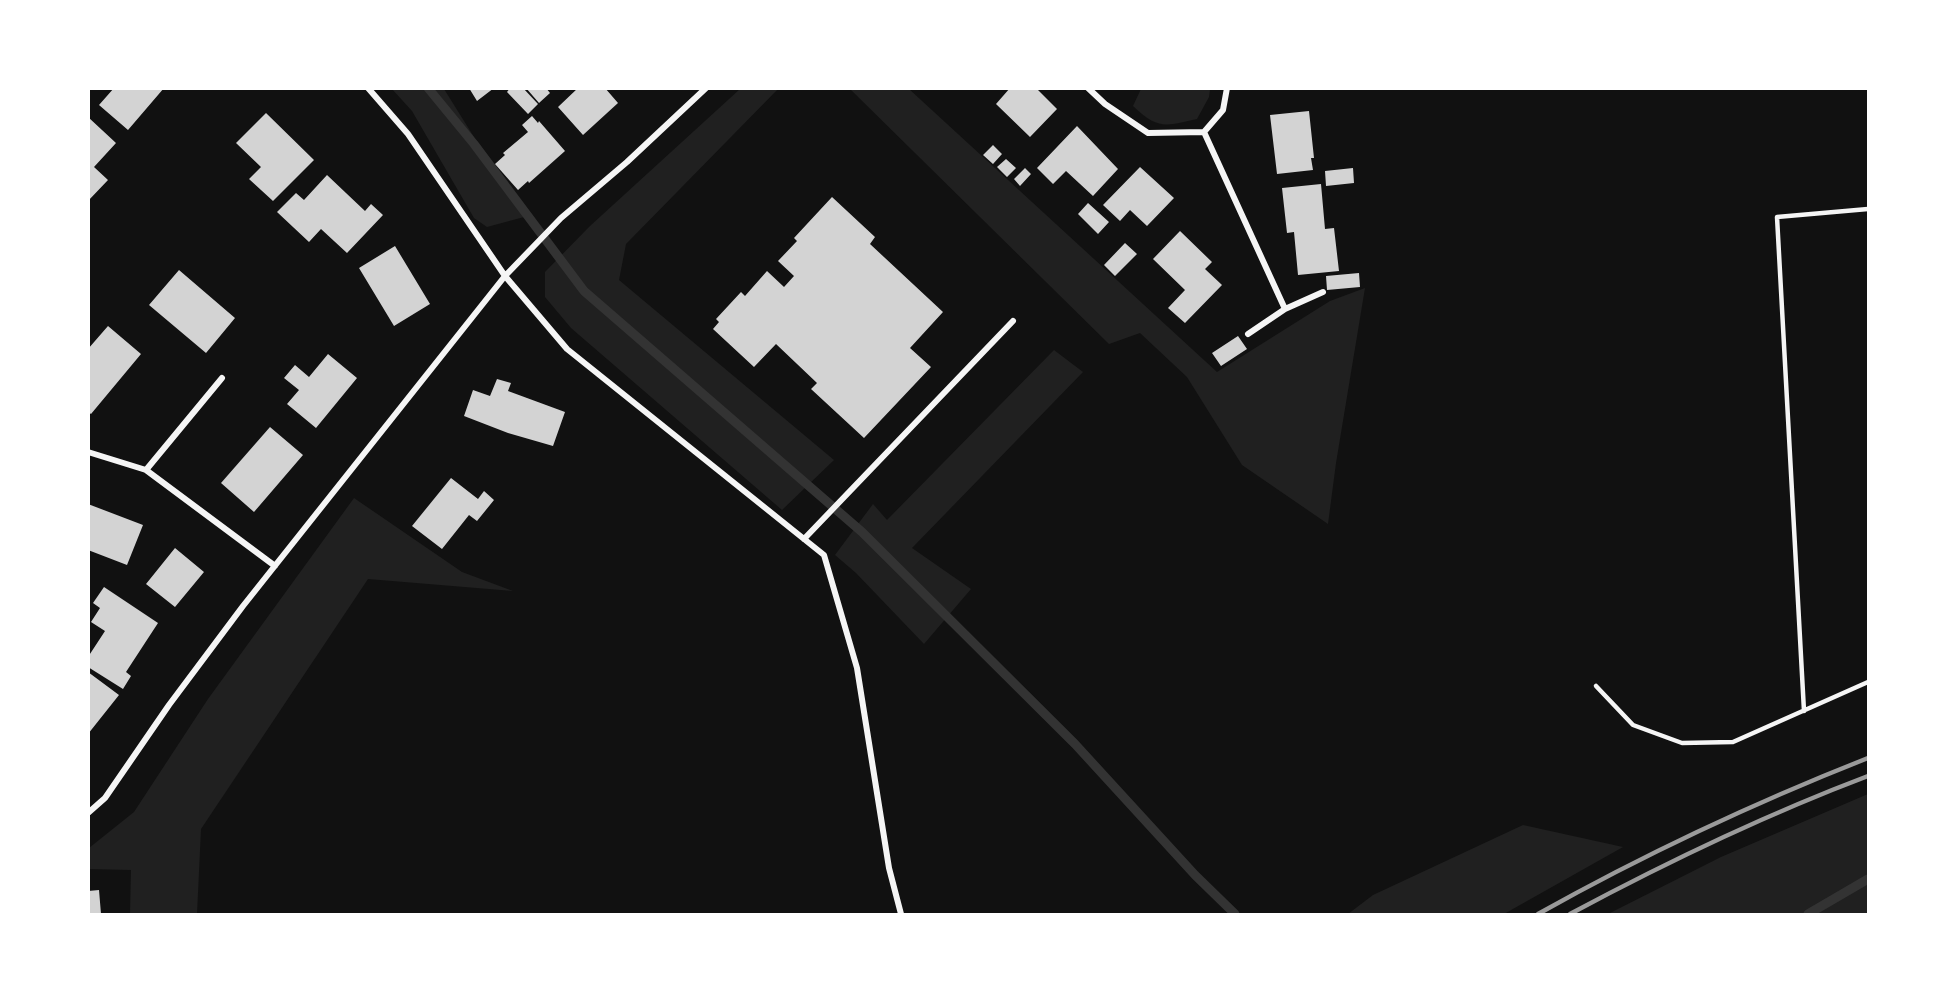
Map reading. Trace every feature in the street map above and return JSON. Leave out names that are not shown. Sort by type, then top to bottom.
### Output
[{"type":"street","points":[[368,88],[408,134],[505,276],[567,350],[824,555],[857,668],[889,868],[901,915]]},
{"type":"street","points":[[88,813],[105,798],[169,705],[275,566],[505,276],[561,218],[627,162],[706,88]]},
{"type":"street","points":[[1088,88],[1105,104],[1148,133],[1204,132],[1223,110],[1227,88]]},
{"type":"street","points":[[1204,132],[1285,309]]},
{"type":"street","points":[[1248,334],[1285,309],[1323,292]]},
{"type":"street","points":[[804,538],[1013,321]]},
{"type":"street","points":[[146,470],[222,378]]},
{"type":"street","points":[[88,452],[146,470],[275,566]]},
{"type":"lane","points":[[1804,711],[1777,217],[1869,209]]},
{"type":"lane","points":[[1596,686],[1633,725],[1682,743],[1732,742],[1869,682]]},
{"type":"shaded area","points":[[1141,88],[1210,89],[1209,97],[1197,119],[1163,124],[1149,119],[1133,106]]},
{"type":"shaded area","points":[[392,89],[444,89],[524,217],[487,227],[474,218],[412,111]]},
{"type":"shaded area","points":[[740,89],[778,89],[626,244],[619,280],[834,460],[782,510],[571,328],[545,297],[545,272],[590,226]]},
{"type":"shaded area","points":[[850,89],[909,89],[1217,372],[1330,301],[1365,288],[1328,524],[1242,465],[1187,377],[1140,333],[1109,344]]},
{"type":"shaded area","points":[[1054,350],[1083,372],[912,548],[971,589],[924,644],[856,573],[835,555],[873,504],[887,520]]},
{"type":"shaded area","points":[[354,498],[462,572],[513,591],[368,579],[201,829],[197,914],[130,914],[131,870],[89,869],[89,848],[134,812],[208,699]]},
{"type":"shaded area","points":[[1868,794],[1868,914],[1608,914],[1721,857]]},
{"type":"shaded area","points":[[1523,825],[1623,847],[1504,914],[1348,914],[1373,895]]},
{"type":"building","points":[[114,88],[164,88],[128,130],[99,105]]},
{"type":"building","points":[[469,88],[494,88],[477,101]]},
{"type":"building","points":[[510,88],[523,88],[538,104],[528,114],[507,92]]},
{"type":"building","points":[[526,88],[546,88],[550,93],[539,103]]},
{"type":"building","points":[[578,88],[605,88],[618,103],[583,135],[558,107]]},
{"type":"building","points":[[1010,88],[1036,88],[1057,109],[1030,137],[996,104]]},
{"type":"building","points":[[1309,111],[1314,158],[1311,158],[1313,170],[1277,174],[1270,115]]},
{"type":"building","points":[[266,113],[314,160],[273,201],[249,179],[261,167],[236,143]]},
{"type":"building","points":[[532,116],[565,151],[518,190],[495,164],[505,155],[503,153],[528,132],[522,125]]},
{"type":"building","points":[[88,117],[116,143],[94,167],[108,180],[88,201]]},
{"type":"building","points":[[1077,126],[1118,169],[1093,196],[1066,171],[1053,184],[1037,168]]},
{"type":"building","points":[[993,145],[1002,154],[993,164],[983,155]]},
{"type":"building","points":[[1006,159],[1016,168],[1007,177],[997,167]]},
{"type":"building","points":[[1140,167],[1174,198],[1147,226],[1130,210],[1120,221],[1103,205]]},
{"type":"building","points":[[1025,168],[1031,174],[1020,186],[1014,179]]},
{"type":"building","points":[[1353,168],[1354,183],[1326,186],[1325,171]]},
{"type":"building","points":[[327,175],[365,211],[371,204],[383,215],[347,253],[321,229],[309,242],[277,212],[296,193],[304,200]]},
{"type":"building","points":[[1321,184],[1325,229],[1334,228],[1339,271],[1298,275],[1294,232],[1287,233],[1282,188]]},
{"type":"building","points":[[832,197],[875,237],[870,244],[943,312],[910,348],[931,367],[864,438],[811,389],[817,383],[776,344],[754,367],[713,329],[719,322],[716,319],[741,292],[745,296],[767,271],[784,287],[794,276],[778,261],[797,241],[794,238]]},
{"type":"building","points":[[1088,203],[1109,222],[1098,234],[1078,214]]},
{"type":"building","points":[[1180,231],[1212,262],[1205,269],[1222,285],[1185,323],[1168,308],[1185,290],[1153,259]]},
{"type":"building","points":[[1125,243],[1137,254],[1115,276],[1104,265]]},
{"type":"building","points":[[395,246],[430,304],[394,326],[359,268]]},
{"type":"building","points":[[179,270],[235,318],[206,353],[149,305]]},
{"type":"building","points":[[1359,273],[1360,287],[1327,290],[1326,276]]},
{"type":"building","points":[[108,326],[141,354],[91,414],[88,412],[88,349]]},
{"type":"building","points":[[1238,336],[1247,349],[1221,366],[1212,353]]},
{"type":"building","points":[[328,354],[357,378],[316,428],[287,404],[299,390],[284,378],[295,365],[309,377]]},
{"type":"building","points":[[497,379],[511,383],[508,391],[565,412],[553,446],[508,433],[464,416],[473,390],[490,396]]},
{"type":"building","points":[[270,427],[303,455],[254,512],[221,483]]},
{"type":"building","points":[[451,478],[478,499],[484,491],[494,500],[477,521],[469,515],[442,549],[412,526]]},
{"type":"building","points":[[88,504],[143,525],[127,565],[88,550]]},
{"type":"building","points":[[175,548],[204,572],[175,607],[146,584]]},
{"type":"building","points":[[104,587],[158,623],[126,672],[131,676],[123,689],[88,667],[88,657],[105,631],[91,622],[100,608],[93,603]]},
{"type":"building","points":[[88,672],[119,695],[88,734]]},
{"type":"building","points":[[99,890],[101,914],[88,914],[88,891]]},
{"type":"waterway","points":[[428,88],[474,144],[584,291],[862,532],[1075,744],[1195,875],[1235,914]]},
{"type":"waterway","points":[[1808,914],[1868,879]]},
{"type":"railway","points":[[1538,914],[1700,830],[1868,758]]},
{"type":"railway","points":[[1570,914],[1717,840],[1868,776]]}]
